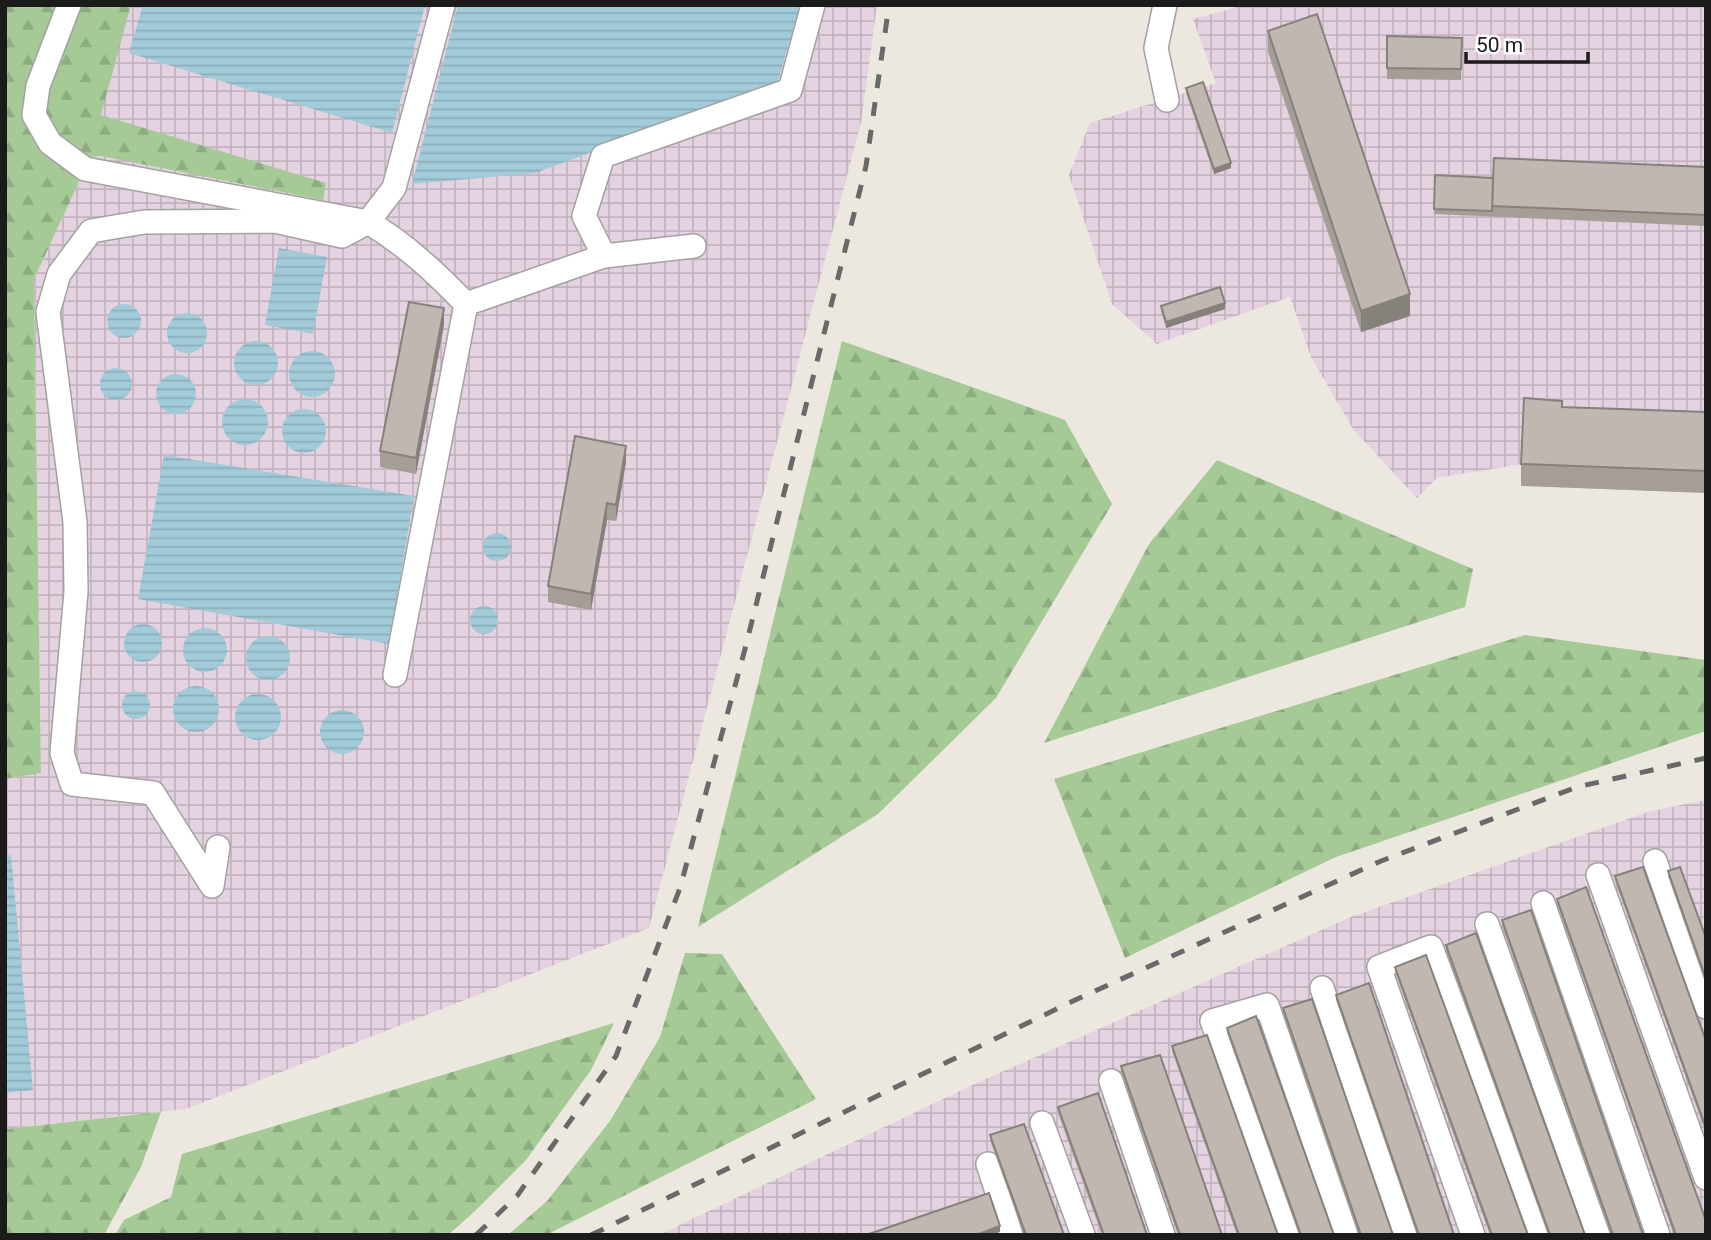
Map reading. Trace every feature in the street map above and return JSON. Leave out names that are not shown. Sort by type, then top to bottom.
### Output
[{"type":"lane","points":[[69,5],[38,86],[34,115],[50,143],[85,169],[368,222],[389,235],[436,273],[466,304]]},
{"type":"lane","points":[[218,846],[212,886],[153,793],[72,784],[62,753],[76,592],[75,522],[48,312],[59,274],[91,231],[144,222],[275,221],[342,236],[368,222],[394,188],[443,5]]},
{"type":"lane","points":[[604,256],[584,216],[603,156],[790,90],[814,5]]},
{"type":"lane","points":[[1166,5],[1156,48],[1167,100]]},
{"type":"lane","points":[[466,304],[604,256],[694,246]]},
{"type":"lane","points":[[396,676],[466,304]]},
{"type":"lane","points":[[1655,861],[1706,1007]]},
{"type":"lane","points":[[1598,875],[1706,1178]]},
{"type":"lane","points":[[1543,903],[1658,1235]]},
{"type":"lane","points":[[1487,924],[1598,1235]]},
{"type":"lane","points":[[1473,1235],[1379,967],[1431,947],[1538,1235]]},
{"type":"lane","points":[[1322,988],[1405,1235]]},
{"type":"lane","points":[[1288,1235],[1212,1021],[1267,1005],[1346,1235]]},
{"type":"lane","points":[[1111,1081],[1163,1235]]},
{"type":"lane","points":[[1042,1123],[1083,1235]]},
{"type":"lane","points":[[988,1164],[1012,1235]]},
{"type":"shaded area","points":[[131,5],[877,5],[861,123],[649,928],[186,1109],[5,1129],[5,779],[41,773],[34,279],[85,169]]},
{"type":"shaded area","points":[[1244,5],[1706,6],[1706,493],[1521,486],[1522,464],[1437,478],[1417,498],[1353,429],[1311,357],[1290,297],[1157,344],[1112,304],[1069,175],[1090,123],[1216,83],[1193,19]]},
{"type":"shaded area","points":[[1706,800],[1706,1235],[659,1235],[968,1087],[1351,917],[1650,811]]},
{"type":"green space","points":[[5,5],[131,5],[101,115],[326,183],[323,200],[101,156],[89,157],[34,279],[41,773],[5,779]]},
{"type":"green space","points":[[842,341],[1065,420],[1112,504],[996,698],[878,814],[698,927]]},
{"type":"green space","points":[[1217,460],[1473,569],[1465,607],[1044,743],[1149,544]]},
{"type":"green space","points":[[1525,635],[1706,660],[1706,731],[1336,857],[1125,958],[1054,779]]},
{"type":"green space","points":[[685,953],[722,954],[816,1099],[546,1235],[508,1235],[547,1201],[610,1121],[660,1037]]},
{"type":"green space","points":[[614,1023],[591,1070],[526,1160],[448,1235],[115,1235],[124,1220],[171,1197],[182,1154]]},
{"type":"green space","points":[[161,1112],[141,1167],[104,1235],[5,1235],[5,1129]]},
{"type":"water","points":[[143,5],[425,5],[392,133],[129,53]]},
{"type":"water","points":[[458,5],[800,5],[777,84],[535,173],[412,184]]},
{"type":"water","points":[[279,248],[327,257],[313,334],[265,325]]},
{"type":"water","points":[[124,304],[136,309],[141,321],[136,333],[124,338],[112,333],[107,321],[112,309]]},
{"type":"water","points":[[187,313],[201,319],[207,333],[201,347],[187,353],[173,347],[167,333],[173,319]]},
{"type":"water","points":[[256,341],[265,342],[272,347],[277,354],[277,372],[272,379],[265,384],[256,385],[247,384],[240,379],[235,372],[234,363],[235,354],[240,347],[247,342]]},
{"type":"water","points":[[312,351],[328,358],[335,374],[328,390],[312,397],[296,390],[289,374],[296,358]]},
{"type":"water","points":[[116,368],[127,373],[132,384],[127,395],[116,400],[105,395],[100,384],[105,373]]},
{"type":"water","points":[[176,374],[184,375],[190,380],[195,386],[195,402],[190,408],[184,413],[176,414],[168,413],[162,408],[157,402],[156,394],[157,386],[162,380],[168,375]]},
{"type":"water","points":[[245,399],[261,406],[268,422],[261,438],[245,445],[229,438],[222,422],[229,406]]},
{"type":"water","points":[[304,409],[313,410],[320,415],[325,422],[325,440],[320,447],[313,452],[304,453],[295,452],[288,447],[283,440],[282,431],[283,422],[288,415],[295,410]]},
{"type":"water","points":[[164,455],[414,496],[389,644],[138,599]]},
{"type":"water","points":[[497,533],[507,537],[511,547],[507,557],[497,561],[487,557],[483,547],[487,537]]},
{"type":"water","points":[[484,606],[494,610],[498,620],[494,630],[484,634],[474,630],[470,620],[474,610]]},
{"type":"water","points":[[143,624],[156,630],[162,643],[156,656],[143,662],[130,656],[124,643],[130,630]]},
{"type":"water","points":[[205,628],[214,629],[221,634],[226,641],[226,659],[221,666],[214,671],[205,672],[196,671],[189,666],[184,659],[183,650],[184,641],[189,634],[196,629]]},
{"type":"water","points":[[268,636],[277,637],[284,642],[289,649],[289,667],[284,674],[277,679],[268,680],[259,679],[252,674],[247,667],[246,658],[247,649],[252,642],[259,637]]},
{"type":"water","points":[[196,686],[212,693],[219,709],[212,725],[196,732],[180,725],[173,709],[180,693]]},
{"type":"water","points":[[136,691],[146,695],[150,705],[146,715],[136,719],[126,715],[122,705],[126,695]]},
{"type":"water","points":[[258,694],[274,701],[281,717],[274,733],[258,740],[242,733],[235,717],[242,701]]},
{"type":"water","points":[[342,710],[351,711],[358,716],[363,723],[363,741],[358,748],[351,753],[342,754],[333,753],[326,748],[321,741],[320,732],[321,723],[326,716],[333,711]]},
{"type":"water","points":[[11,855],[33,1090],[5,1093],[5,856]]},
{"type":"building","points":[[1317,14],[1410,294],[1361,311],[1268,31]]},
{"type":"building","points":[[1387,36],[1462,38],[1461,69],[1387,68]]},
{"type":"building","points":[[1203,82],[1231,163],[1214,169],[1186,88]]},
{"type":"building","points":[[1494,158],[1706,167],[1706,215],[1492,206]]},
{"type":"building","points":[[1435,175],[1493,178],[1492,211],[1434,209]]},
{"type":"building","points":[[1220,287],[1225,303],[1166,322],[1161,306]]},
{"type":"building","points":[[409,302],[444,308],[416,458],[380,451]]},
{"type":"building","points":[[1524,398],[1562,401],[1562,407],[1706,412],[1706,471],[1521,464]]},
{"type":"building","points":[[575,436],[626,446],[616,505],[607,503],[591,594],[548,586]]},
{"type":"building","points":[[1643,867],[1706,1041],[1706,1128],[1615,876]]},
{"type":"building","points":[[1680,867],[1706,938],[1706,979],[1668,871]]},
{"type":"building","points":[[1586,887],[1706,1221],[1706,1235],[1676,1235],[1557,899]]},
{"type":"building","points":[[1531,910],[1643,1235],[1613,1235],[1502,920]]},
{"type":"building","points":[[1476,933],[1585,1235],[1550,1235],[1446,945]]},
{"type":"building","points":[[1426,955],[1528,1235],[1492,1235],[1395,967]]},
{"type":"building","points":[[1369,983],[1454,1235],[1419,1235],[1336,995]]},
{"type":"building","points":[[1312,999],[1393,1235],[1361,1235],[1283,1008]]},
{"type":"building","points":[[1256,1016],[1334,1235],[1301,1235],[1227,1028]]},
{"type":"building","points":[[1207,1035],[1278,1235],[1239,1235],[1172,1046]]},
{"type":"building","points":[[1160,1055],[1222,1235],[1180,1235],[1121,1066]]},
{"type":"building","points":[[1098,1093],[1147,1235],[1104,1235],[1058,1107]]},
{"type":"building","points":[[1024,1124],[1064,1235],[1026,1235],[990,1135]]},
{"type":"building","points":[[989,1193],[1000,1226],[976,1235],[866,1235]]},
{"type":"railway","points":[[476,1235],[517,1196],[616,1056],[680,888],[745,649],[866,166],[889,5]]},
{"type":"railway","points":[[591,1235],[1073,1001],[1381,861],[1577,787],[1706,758]]}]
